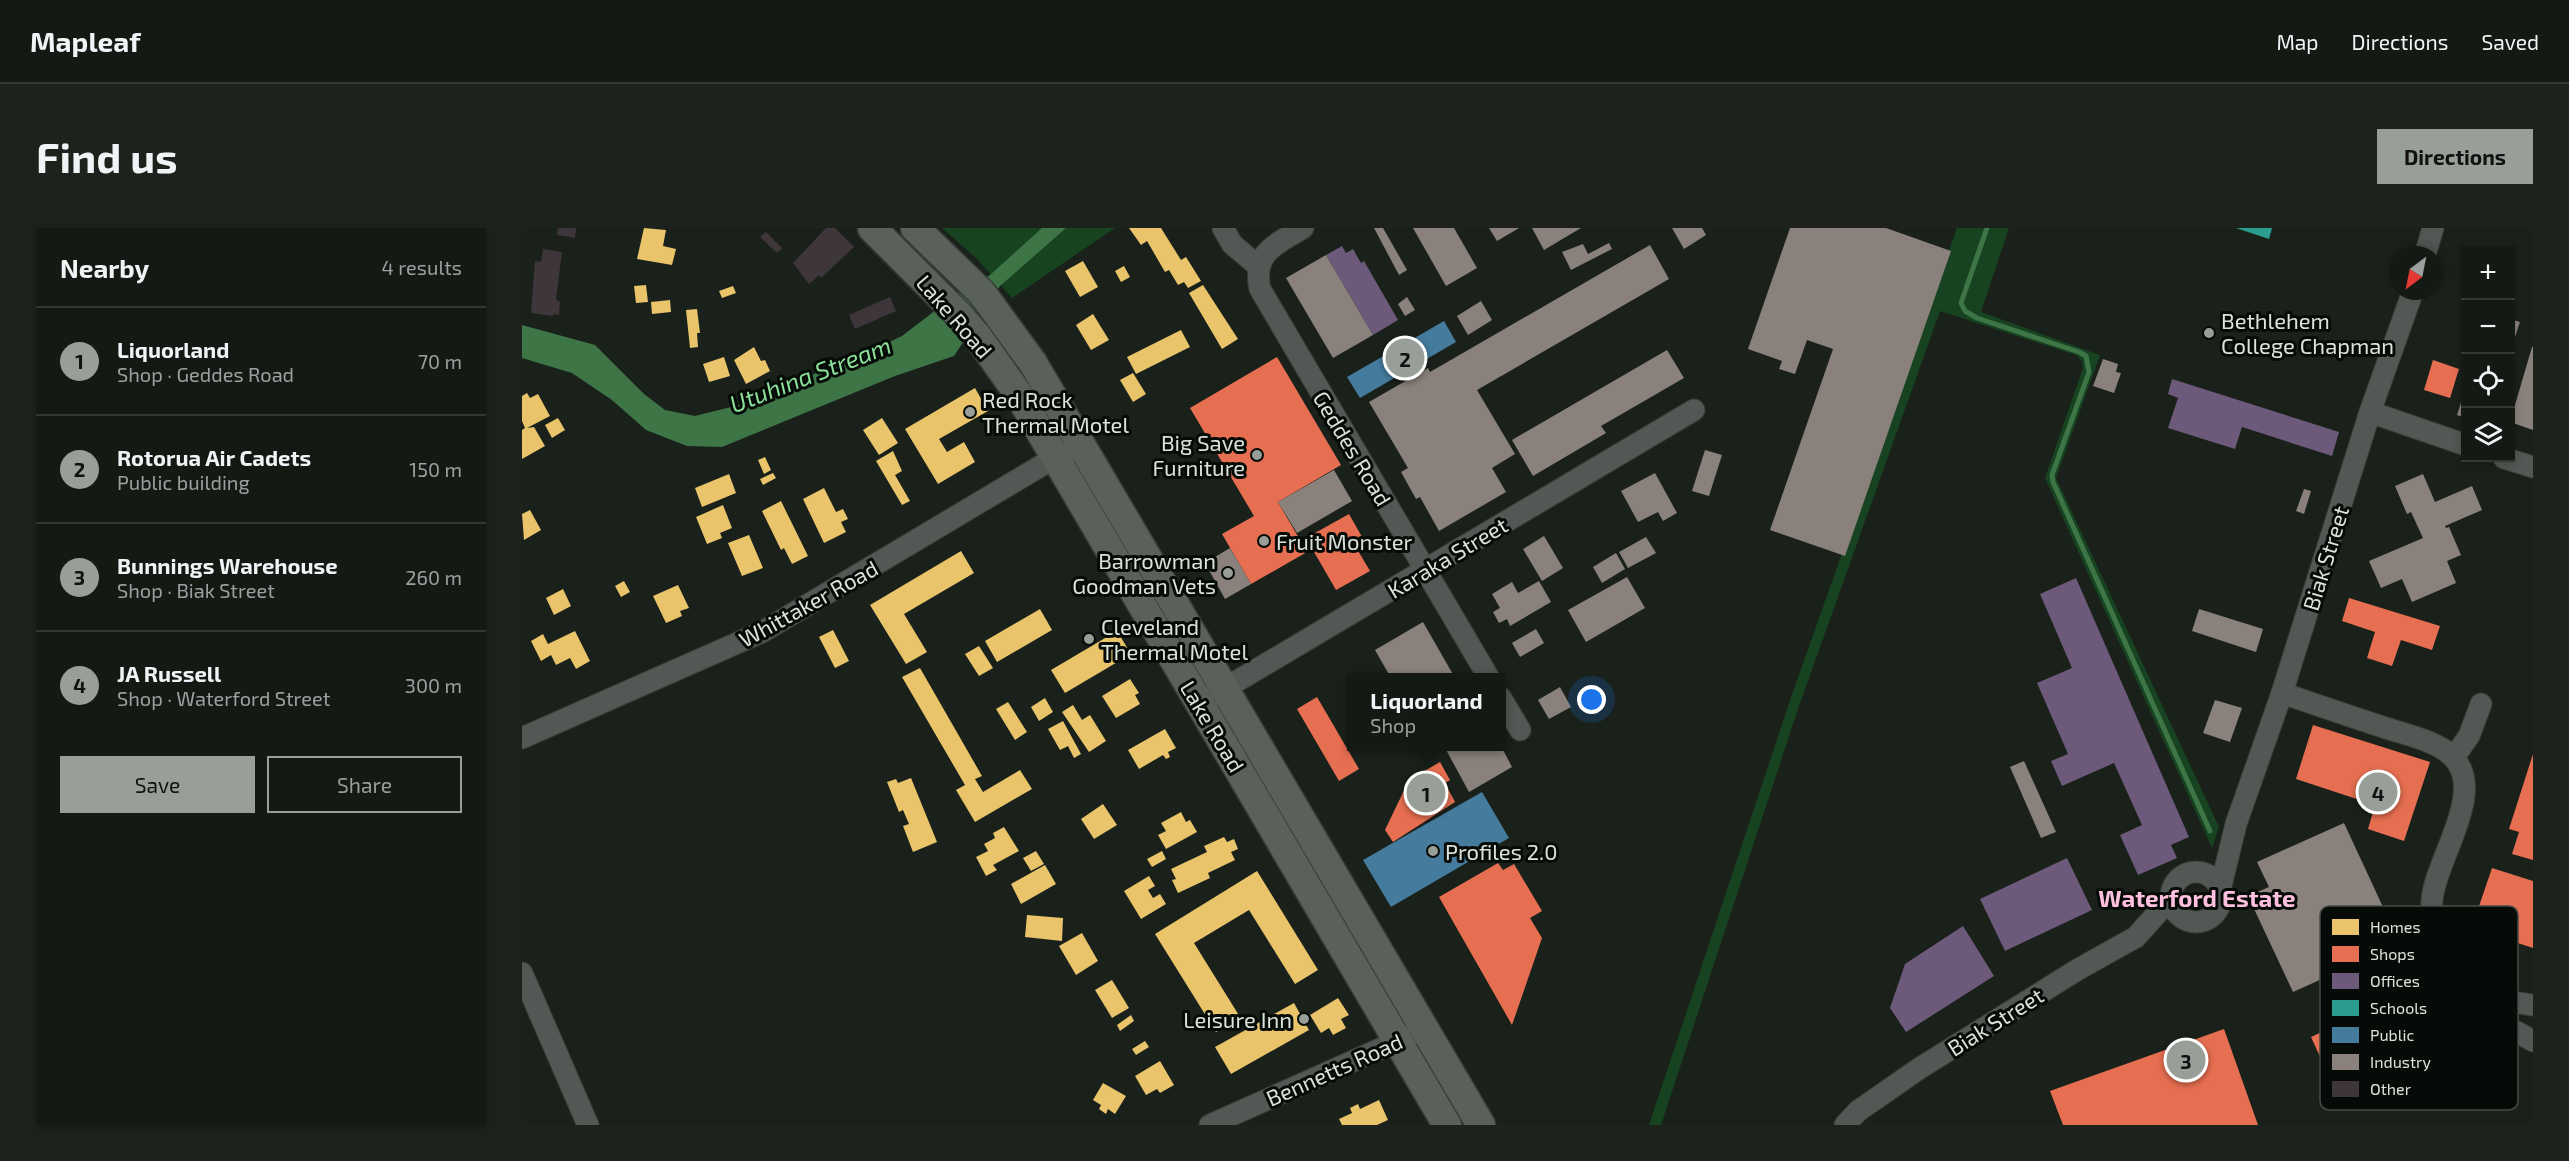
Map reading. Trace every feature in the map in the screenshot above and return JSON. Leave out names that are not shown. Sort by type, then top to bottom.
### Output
[{"type":"main road","name":"Lake Road","points":[[873,228],[937,291],[978,337],[1017,393],[1448,1125]]},
{"type":"main road","name":"Lake Road","points":[[915,228],[961,270],[1003,319],[1033,363],[1481,1125]]},
{"type":"street","points":[[1223,228],[1232,244],[1258,266],[1270,249],[1303,228]]},
{"type":"street","points":[[2428,246],[2433,228]]},
{"type":"street","name":"Geddes Road","points":[[1258,266],[1260,289],[1269,307],[1486,673]]},
{"type":"street","name":"Biak Street","points":[[2220,890],[2236,824],[2282,693],[2370,412],[2410,300]]},
{"type":"street","name":"Karaka Street","points":[[1200,703],[1695,410]]},
{"type":"street","points":[[2370,412],[2461,443]]},
{"type":"street","name":"Whittaker Road","points":[[522,738],[762,632],[1056,459],[1083,446]]},
{"type":"street","points":[[2515,461],[2533,467]]},
{"type":"street","points":[[2282,693],[2416,738],[2454,757],[2463,774],[2464,802],[2432,898],[2432,906]]},
{"type":"street","points":[[2454,757],[2469,736],[2481,704]]},
{"type":"street","points":[[1506,706],[1520,730]]},
{"type":"street","name":"Biak Street","points":[[2201,872],[2236,824]]},
{"type":"street","points":[[2191,872],[2201,872],[2214,879],[2220,890],[2220,905],[2212,916],[2199,922],[2186,920],[2176,912],[2171,898],[2173,886],[2180,877],[2191,872]]},
{"type":"street","name":"Biak Street","points":[[1852,1118],[2008,1012],[2136,937],[2171,898]]},
{"type":"street","name":"Biak Street","points":[[2136,937],[2155,933],[2186,920]]},
{"type":"street","points":[[522,973],[588,1125]]},
{"type":"street","points":[[2518,1003],[2533,1005]]},
{"type":"street","name":"Bennetts Road","points":[[1209,1125],[1425,1029]]},
{"type":"street","points":[[2518,1032],[2533,1041]]},
{"type":"shaded area","points":[[942,228],[1115,228],[1012,298],[976,258]]},
{"type":"shaded area","points":[[1042,228],[1066,228],[1000,286],[954,356],[895,376],[722,447],[687,446],[646,430],[612,400],[572,373],[522,358],[522,325],[595,345],[644,394],[665,410],[695,416],[747,403],[755,397],[860,356],[902,336],[958,293],[990,275]]},
{"type":"shaded area","points":[[1957,228],[2009,228],[1981,312],[2100,355],[2056,478],[2219,827],[2212,848],[2045,478],[2083,368],[2082,361],[2076,355],[1940,311],[1799,706],[1661,1125],[1649,1125],[1789,703]]},
{"type":"building: Homes","points":[[644,228],[666,230],[663,246],[676,249],[672,265],[637,259]]},
{"type":"building: Homes","points":[[1129,228],[1161,228],[1181,260],[1186,257],[1201,281],[1188,288],[1184,282],[1178,285],[1169,270],[1165,272],[1147,241],[1141,245]]},
{"type":"building: Homes","points":[[1083,261],[1098,287],[1080,297],[1065,271]]},
{"type":"building: Homes","points":[[1124,266],[1130,277],[1121,282],[1115,271]]},
{"type":"building: Homes","points":[[646,285],[648,302],[636,303],[634,286]]},
{"type":"building: Homes","points":[[1203,285],[1238,339],[1222,349],[1189,293]]},
{"type":"building: Homes","points":[[733,286],[736,293],[722,298],[719,291]]},
{"type":"building: Homes","points":[[670,300],[671,312],[652,314],[651,302]]},
{"type":"building: Homes","points":[[697,309],[700,333],[697,333],[698,347],[690,348],[686,310]]},
{"type":"building: Homes","points":[[1093,314],[1109,340],[1091,350],[1076,325]]},
{"type":"building: Homes","points":[[1181,330],[1190,347],[1136,374],[1127,357]]},
{"type":"building: Homes","points":[[754,347],[761,361],[765,360],[770,371],[746,384],[734,360]]},
{"type":"building: Homes","points":[[724,357],[730,376],[709,382],[703,364]]},
{"type":"building: Homes","points":[[1133,373],[1146,394],[1133,402],[1120,380]]},
{"type":"building: Homes","points":[[975,388],[988,411],[939,439],[947,452],[964,442],[975,462],[938,484],[905,429]]},
{"type":"building: Homes","points":[[527,393],[530,398],[538,394],[550,416],[527,428],[534,427],[545,446],[522,459],[522,430],[525,428],[522,421],[522,396]]},
{"type":"building: Homes","points":[[558,418],[565,430],[552,438],[545,425]]},
{"type":"building: Homes","points":[[882,418],[898,443],[879,455],[863,430]]},
{"type":"building: Homes","points":[[893,451],[902,471],[895,475],[910,501],[902,505],[876,461]]},
{"type":"building: Homes","points":[[765,457],[771,470],[764,474],[758,460]]},
{"type":"building: Homes","points":[[773,473],[776,478],[763,485],[760,479]]},
{"type":"building: Homes","points":[[729,474],[736,493],[702,507],[695,488]]},
{"type":"building: Homes","points":[[824,488],[836,512],[843,509],[848,519],[841,522],[846,532],[824,543],[803,499]]},
{"type":"building: Homes","points":[[781,501],[808,556],[792,564],[784,548],[781,550],[762,511]]},
{"type":"building: Homes","points":[[723,505],[732,528],[720,533],[722,538],[707,544],[696,517]]},
{"type":"building: Homes","points":[[530,510],[541,530],[524,540],[522,514]]},
{"type":"building: Homes","points":[[749,535],[763,568],[742,576],[728,543]]},
{"type":"building: Homes","points":[[961,551],[974,573],[904,614],[927,652],[906,664],[870,605]]},
{"type":"building: Homes","points":[[624,581],[630,592],[621,597],[615,586]]},
{"type":"building: Homes","points":[[678,585],[689,608],[680,611],[682,616],[666,623],[653,596]]},
{"type":"building: Homes","points":[[563,589],[571,606],[554,615],[546,598]]},
{"type":"building: Homes","points":[[1040,609],[1052,630],[997,662],[985,641]]},
{"type":"building: Homes","points":[[833,630],[849,661],[835,668],[819,637]]},
{"type":"building: Homes","points":[[575,631],[590,661],[576,669],[570,658],[556,665],[551,655],[541,661],[531,641],[543,634],[548,644]]},
{"type":"building: Homes","points":[[1117,631],[1131,654],[1065,693],[1051,670]]},
{"type":"building: Homes","points":[[979,646],[993,668],[979,676],[965,654]]},
{"type":"building: Homes","points":[[920,668],[982,776],[975,779],[983,792],[1020,770],[1032,789],[975,822],[956,790],[965,785],[902,677]]},
{"type":"building: Homes","points":[[1130,679],[1139,693],[1135,695],[1140,704],[1116,718],[1102,696]]},
{"type":"building: Homes","points":[[1045,698],[1053,712],[1039,721],[1031,707]]},
{"type":"building: Homes","points":[[1008,702],[1027,732],[1015,740],[996,709]]},
{"type":"building: Homes","points":[[1073,705],[1082,720],[1090,715],[1106,741],[1089,752],[1062,712]]},
{"type":"building: Homes","points":[[1063,721],[1081,754],[1074,758],[1068,746],[1060,750],[1048,729]]},
{"type":"building: Homes","points":[[1165,729],[1176,748],[1168,752],[1170,757],[1166,759],[1163,755],[1139,769],[1128,750]]},
{"type":"building: Homes","points":[[911,778],[937,842],[913,852],[903,826],[909,824],[903,810],[899,812],[887,782],[896,779],[898,783]]},
{"type":"building: Homes","points":[[1103,804],[1117,825],[1094,839],[1081,819]]},
{"type":"building: Homes","points":[[1181,812],[1186,822],[1190,820],[1197,832],[1166,849],[1158,835],[1166,831],[1161,823]]},
{"type":"building: Homes","points":[[1004,827],[1019,851],[993,865],[997,870],[986,876],[976,857],[988,851],[984,844],[995,838],[993,833]]},
{"type":"building: Homes","points":[[1224,837],[1227,842],[1234,839],[1238,849],[1231,852],[1235,860],[1208,873],[1210,878],[1178,893],[1172,880],[1176,879],[1171,869],[1207,852],[1204,846]]},
{"type":"building: Homes","points":[[1036,851],[1044,864],[1031,871],[1023,858]]},
{"type":"building: Homes","points":[[1162,851],[1166,859],[1152,867],[1147,859]]},
{"type":"building: Homes","points":[[1045,865],[1056,884],[1021,904],[1011,884]]},
{"type":"building: Homes","points":[[1257,871],[1318,970],[1295,984],[1249,910],[1194,943],[1240,1017],[1216,1032],[1155,934]]},
{"type":"building: Homes","points":[[1149,876],[1155,886],[1148,890],[1153,898],[1160,894],[1166,904],[1141,919],[1124,891]]},
{"type":"building: Homes","points":[[1027,915],[1063,918],[1062,941],[1025,937]]},
{"type":"building: Homes","points":[[1082,933],[1098,961],[1076,975],[1059,946]]},
{"type":"building: Homes","points":[[1112,980],[1129,1008],[1112,1018],[1095,990]]},
{"type":"building: Homes","points":[[1338,998],[1349,1015],[1341,1019],[1346,1028],[1333,1035],[1329,1028],[1321,1033],[1310,1015]]},
{"type":"building: Homes","points":[[1294,1003],[1309,1030],[1231,1074],[1215,1047]]},
{"type":"building: Homes","points":[[1131,1015],[1134,1021],[1120,1031],[1117,1025]]},
{"type":"building: Homes","points":[[1145,1041],[1149,1047],[1136,1055],[1132,1049]]},
{"type":"building: Homes","points":[[1160,1061],[1174,1085],[1160,1093],[1157,1089],[1146,1095],[1135,1076]]},
{"type":"building: Homes","points":[[1103,1083],[1126,1096],[1115,1114],[1108,1109],[1106,1114],[1099,1109],[1101,1105],[1093,1100]]},
{"type":"building: Homes","points":[[1379,1100],[1388,1120],[1377,1125],[1342,1125],[1339,1119],[1352,1113],[1350,1108],[1358,1104],[1360,1109]]},
{"type":"building: Shops","points":[[1277,357],[1341,465],[1278,502],[1307,552],[1251,584],[1222,534],[1254,516],[1190,408]]},
{"type":"building: Shops","points":[[2433,360],[2459,369],[2450,398],[2424,390]]},
{"type":"building: Shops","points":[[1349,514],[1366,544],[1357,549],[1370,571],[1336,590],[1306,538]]},
{"type":"building: Shops","points":[[2349,598],[2440,626],[2432,650],[2401,640],[2392,666],[2367,658],[2375,632],[2342,621]]},
{"type":"building: Shops","points":[[1317,697],[1359,769],[1339,781],[1297,709]]},
{"type":"building: Shops","points":[[2313,725],[2430,762],[2404,841],[2368,829],[2375,805],[2296,779]]},
{"type":"building: Shops","points":[[2533,754],[2533,860],[2512,854],[2519,832],[2509,829]]},
{"type":"building: Shops","points":[[1440,762],[1450,780],[1445,783],[1455,802],[1393,842],[1385,830],[1409,780]]},
{"type":"building: Shops","points":[[1498,863],[1503,870],[1514,864],[1542,911],[1530,918],[1542,938],[1512,1025],[1439,897]]},
{"type":"building: Shops","points":[[2492,868],[2533,881],[2533,948],[2518,943],[2518,906],[2479,906]]},
{"type":"building: Shops","points":[[2224,1029],[2258,1125],[2063,1125],[2050,1091]]},
{"type":"building: Shops","points":[[2320,1033],[2320,1057],[2311,1037]]},
{"type":"building: Offices","points":[[1342,246],[1346,253],[1353,249],[1361,263],[1364,261],[1398,320],[1373,335],[1326,255]]},
{"type":"building: Offices","points":[[2172,379],[2339,432],[2332,456],[2242,427],[2235,449],[2168,428],[2178,398],[2168,394]]},
{"type":"building: Offices","points":[[2076,578],[2189,837],[2171,845],[2177,858],[2138,875],[2120,835],[2142,825],[2114,763],[2062,786],[2051,761],[2068,754],[2037,683],[2072,668],[2040,594]]},
{"type":"building: Offices","points":[[2067,858],[2092,910],[2005,951],[1980,899]]},
{"type":"building: Offices","points":[[1963,926],[1994,976],[1906,1032],[1890,1008],[1905,964]]},
{"type":"building: Schools","points":[[2236,228],[2272,228],[2269,239]]},
{"type":"building: Public","points":[[1444,321],[1456,342],[1360,398],[1347,377]]},
{"type":"building: Public","name":"Profiles 2.0","points":[[1482,792],[1509,838],[1391,907],[1363,860]]},
{"type":"building: Industry","points":[[1374,228],[1383,228],[1407,270],[1399,275]]},
{"type":"building: Industry","points":[[1413,228],[1454,228],[1477,268],[1446,286]]},
{"type":"building: Industry","points":[[1489,228],[1519,228],[1497,241]]},
{"type":"building: Industry","points":[[1532,228],[1581,228],[1544,250]]},
{"type":"building: Industry","points":[[1672,228],[1702,228],[1706,235],[1684,249]]},
{"type":"building: Industry","points":[[1790,228],[1886,228],[1951,251],[1845,556],[1770,530],[1833,349],[1807,340],[1795,374],[1779,369],[1782,361],[1748,349]]},
{"type":"building: Industry","points":[[1609,243],[1612,249],[1571,270],[1562,252],[1583,244],[1588,254]]},
{"type":"building: Industry","points":[[1650,245],[1669,279],[1477,390],[1515,454],[1492,468],[1506,492],[1439,531],[1420,497],[1416,499],[1401,472],[1408,468],[1369,402],[1428,368],[1430,372]]},
{"type":"building: Industry","points":[[1326,255],[1373,335],[1333,358],[1286,278]]},
{"type":"building: Industry","points":[[1407,297],[1415,310],[1405,316],[1398,304]]},
{"type":"building: Industry","points":[[1481,301],[1492,320],[1468,335],[1457,316]]},
{"type":"building: Industry","points":[[2515,320],[2520,322],[2515,337]]},
{"type":"building: Industry","points":[[2533,347],[2533,430],[2515,424],[2515,405]]},
{"type":"building: Industry","points":[[1667,350],[1684,378],[1601,426],[1606,433],[1533,476],[1512,440]]},
{"type":"building: Industry","points":[[2103,359],[2118,364],[2116,372],[2121,373],[2114,393],[2093,386]]},
{"type":"building: Industry","points":[[2461,402],[2461,416],[2457,415]]},
{"type":"building: Industry","points":[[1705,450],[1722,455],[1709,496],[1692,491]]},
{"type":"building: Industry","points":[[1334,470],[1352,501],[1297,533],[1278,502]]},
{"type":"building: Industry","points":[[1655,473],[1677,513],[1663,521],[1658,512],[1638,522],[1621,491]]},
{"type":"building: Industry","points":[[2423,474],[2435,502],[2472,486],[2482,510],[2445,526],[2449,527],[2461,555],[2447,561],[2456,583],[2412,602],[2402,579],[2381,588],[2369,561],[2423,538],[2411,512],[2407,514],[2395,486]]},
{"type":"building: Industry","points":[[2304,489],[2311,491],[2304,514],[2296,511]]},
{"type":"building: Industry","points":[[1544,536],[1563,568],[1542,581],[1523,549]]},
{"type":"building: Industry","points":[[1646,537],[1656,553],[1628,568],[1619,552]]},
{"type":"building: Industry","name":"Barrowman Goodman Vets","points":[[1230,548],[1251,584],[1225,599],[1205,563]]},
{"type":"building: Industry","points":[[1616,553],[1625,569],[1602,583],[1593,567]]},
{"type":"building: Industry","points":[[1627,577],[1645,608],[1586,642],[1568,610]]},
{"type":"building: Industry","points":[[1539,581],[1551,602],[1510,626],[1507,619],[1499,623],[1493,612],[1500,608],[1492,594],[1512,582],[1518,593]]},
{"type":"building: Industry","points":[[2199,609],[2263,629],[2256,652],[2192,631]]},
{"type":"building: Industry","points":[[1423,622],[1452,673],[1388,673],[1375,650]]},
{"type":"building: Industry","points":[[1536,629],[1544,643],[1520,657],[1512,643]]},
{"type":"building: Industry","points":[[1560,687],[1571,707],[1549,719],[1538,700]]},
{"type":"building: Industry","points":[[2215,700],[2242,708],[2230,742],[2203,733]]},
{"type":"building: Industry","points":[[1447,751],[1504,751],[1512,767],[1469,792]]},
{"type":"building: Industry","points":[[2024,761],[2056,832],[2041,838],[2010,767]]},
{"type":"building: Industry","points":[[2344,823],[2383,906],[2320,906],[2320,980],[2293,992],[2248,896],[2269,887],[2257,862]]},
{"type":"building: Other","points":[[558,228],[576,228],[575,238],[557,235]]},
{"type":"building: Other","points":[[826,228],[835,228],[854,247],[821,278],[819,275],[809,284],[793,263]]},
{"type":"building: Other","points":[[766,232],[782,248],[777,253],[760,237]]},
{"type":"building: Other","points":[[543,249],[562,252],[556,299],[560,302],[559,315],[531,313],[535,261],[541,262]]},
{"type":"building: Other","points":[[890,297],[896,311],[855,329],[849,315]]},
{"type":"waterway","points":[[1987,228],[1961,303],[1965,311],[1977,318],[2086,356],[2089,372],[2052,475],[2053,482],[2210,831]]},
{"type":"place","name":"Bethlehem College Chapman","points":[[2209,333]]},
{"type":"place","name":"Rotorua Air Cadets","points":[[1405,358]]},
{"type":"place","name":"Red Rock Thermal Motel","points":[[970,412]]},
{"type":"place","name":"Big Save Furniture","points":[[1257,455]]},
{"type":"place","name":"Fruit Monster","points":[[1264,541]]},
{"type":"place","name":"Barrowman Goodman Vets","points":[[1228,573]]},
{"type":"place","name":"Cleveland Thermal Motel","points":[[1089,639]]},
{"type":"place","name":"JA Russell","points":[[2378,792]]},
{"type":"place","name":"Liquorland","points":[[1426,793]]},
{"type":"place","name":"Profiles 2.0","points":[[1433,851]]},
{"type":"place","name":"Leisure Inn","points":[[1304,1019]]},
{"type":"place","name":"Bunnings Warehouse","points":[[2186,1060]]},
{"type":"district","name":"Waterford Estate","points":[[2197,897]]},
{"type":"water label","name":"Utuhina Stream","points":[[810,374]]}]
